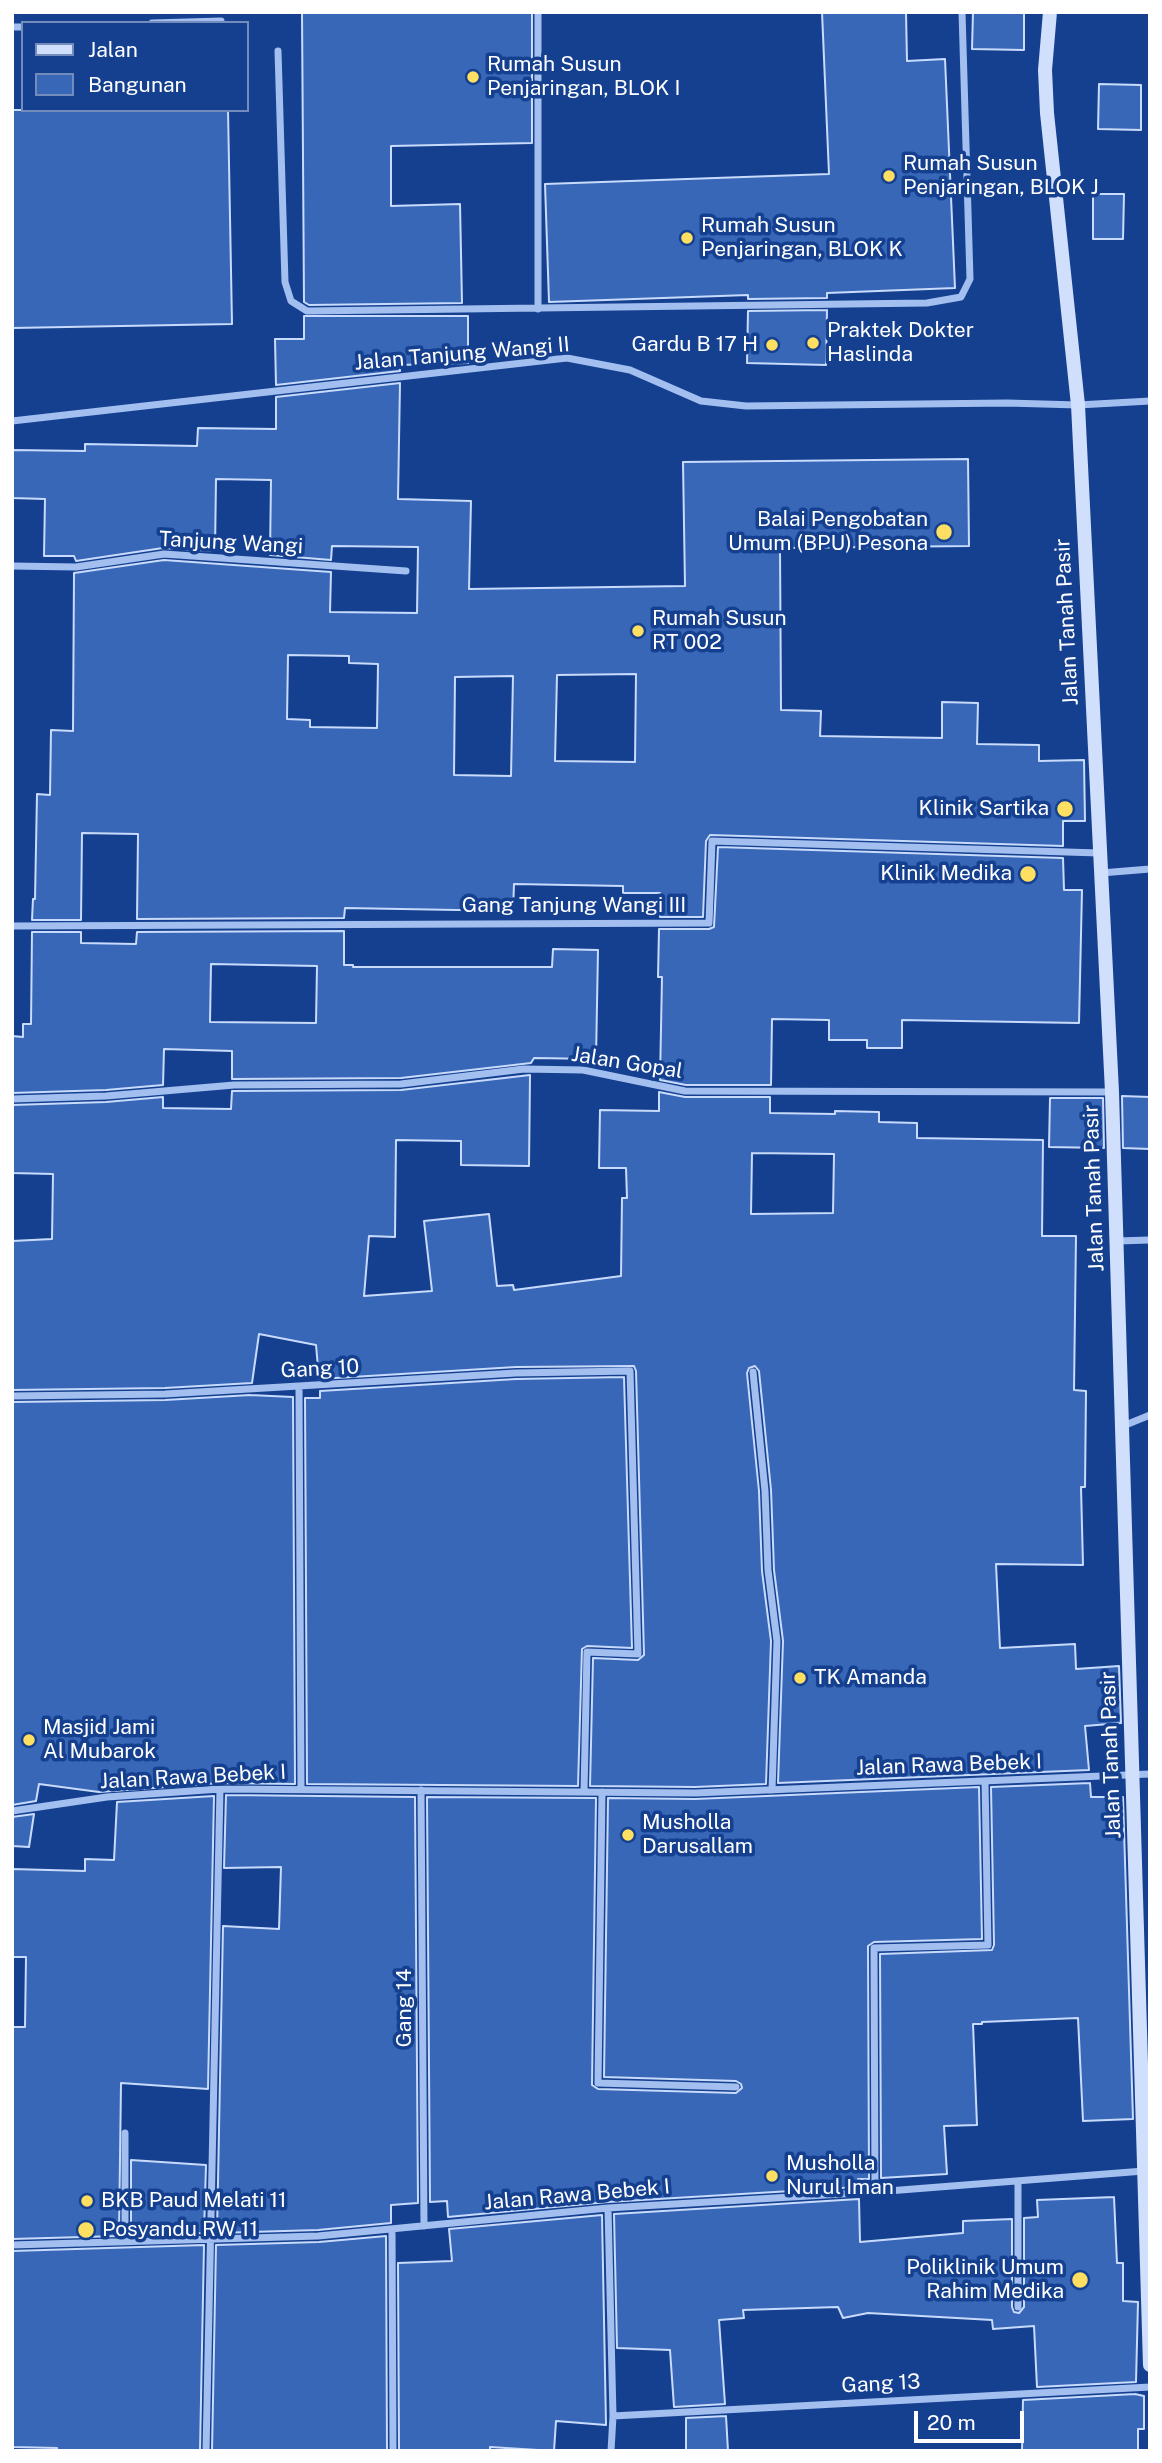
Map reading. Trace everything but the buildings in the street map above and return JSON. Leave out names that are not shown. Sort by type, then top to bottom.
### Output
[{"type":"street","points":[[538,12],[538,309]]},
{"type":"street","points":[[278,51],[285,282],[291,301],[307,311],[927,303],[961,296],[970,279],[962,12]]},
{"type":"street","name":"Jalan Tanah Pasir","points":[[1050,12],[1045,70],[1047,113],[1078,405],[1112,1092],[1150,2365]]},
{"type":"street","points":[[198,21],[221,20]]},
{"type":"street","name":"Jalan Tanjung Wangi II","points":[[12,421],[567,358],[630,370],[701,401],[746,406],[1007,403],[1078,405],[1150,401]]},
{"type":"street","name":"Tanjung Wangi","points":[[12,566],[76,567],[164,554],[406,570]]},
{"type":"street","name":"Gang Tanjung Wangi III","points":[[12,926],[709,923],[712,841],[1099,853]]},
{"type":"street","points":[[1100,873],[1150,869]]},
{"type":"street","name":"Jalan Gopal","points":[[12,1099],[106,1096],[234,1085],[401,1084],[524,1069],[583,1070],[685,1091],[1112,1092]]},
{"type":"street","points":[[1117,1241],[1150,1240]]},
{"type":"street","name":"Gang 10","points":[[12,1396],[165,1394],[516,1373],[630,1371],[638,1654],[587,1652],[583,1792]]},
{"type":"street","points":[[753,1372],[765,1491],[768,1570],[777,1641],[772,1790]]},
{"type":"street","points":[[299,1388],[301,1789]]},
{"type":"street","points":[[1122,1426],[1150,1415]]},
{"type":"street","name":"Jalan Rawa Bebek I","points":[[12,1811],[107,1797],[220,1788],[695,1793],[1150,1774]]},
{"type":"street","points":[[875,2192],[874,1948],[988,1945],[985,1781]]},
{"type":"street","points":[[206,2451],[220,1788]]},
{"type":"street","name":"Gang 14","points":[[421,1790],[424,2226]]},
{"type":"street","points":[[602,1791],[598,2082],[736,2087]]},
{"type":"street","points":[[125,2133],[125,2241]]},
{"type":"street","name":"Jalan Rawa Bebek I","points":[[12,2245],[318,2236],[608,2208],[875,2192],[1144,2171]]},
{"type":"street","points":[[1018,2181],[1018,2307]]},
{"type":"street","points":[[600,2451],[611,2450],[613,2416],[608,2208]]},
{"type":"street","points":[[392,2229],[393,2451]]},
{"type":"street","name":"Gang 13","points":[[613,2416],[1150,2388]]},
{"type":"place","name":"Rumah Susun Penjaringan, BLOK I","points":[[473,77]]},
{"type":"place","name":"Rumah Susun Penjaringan, BLOK J","points":[[889,176]]},
{"type":"place","name":"Rumah Susun Penjaringan, BLOK K","points":[[687,238]]},
{"type":"place","name":"Praktek Dokter Haslinda","points":[[813,343]]},
{"type":"place","name":"Gardu B 17 H","points":[[772,345]]},
{"type":"place","name":"Balai Pengobatan Umum (BPU) Pesona","points":[[944,532]]},
{"type":"place","name":"Rumah Susun RT 002","points":[[638,631]]},
{"type":"place","name":"Klinik Sartika","points":[[1065,809]]},
{"type":"place","name":"Klinik Medika","points":[[1028,874]]},
{"type":"place","name":"TK Amanda","points":[[800,1678]]},
{"type":"place","name":"Masjid Jami Al Mubarok","points":[[29,1740]]},
{"type":"place","name":"Musholla Darusallam","points":[[628,1835]]},
{"type":"place","name":"Musholla Nurul Iman","points":[[772,2176]]},
{"type":"place","name":"BKB Paud Melati 11","points":[[87,2201]]},
{"type":"place","name":"Posyandu RW 11","points":[[86,2230]]},
{"type":"place","name":"Poliklinik Umum Rahim Medika","points":[[1080,2280]]}]
